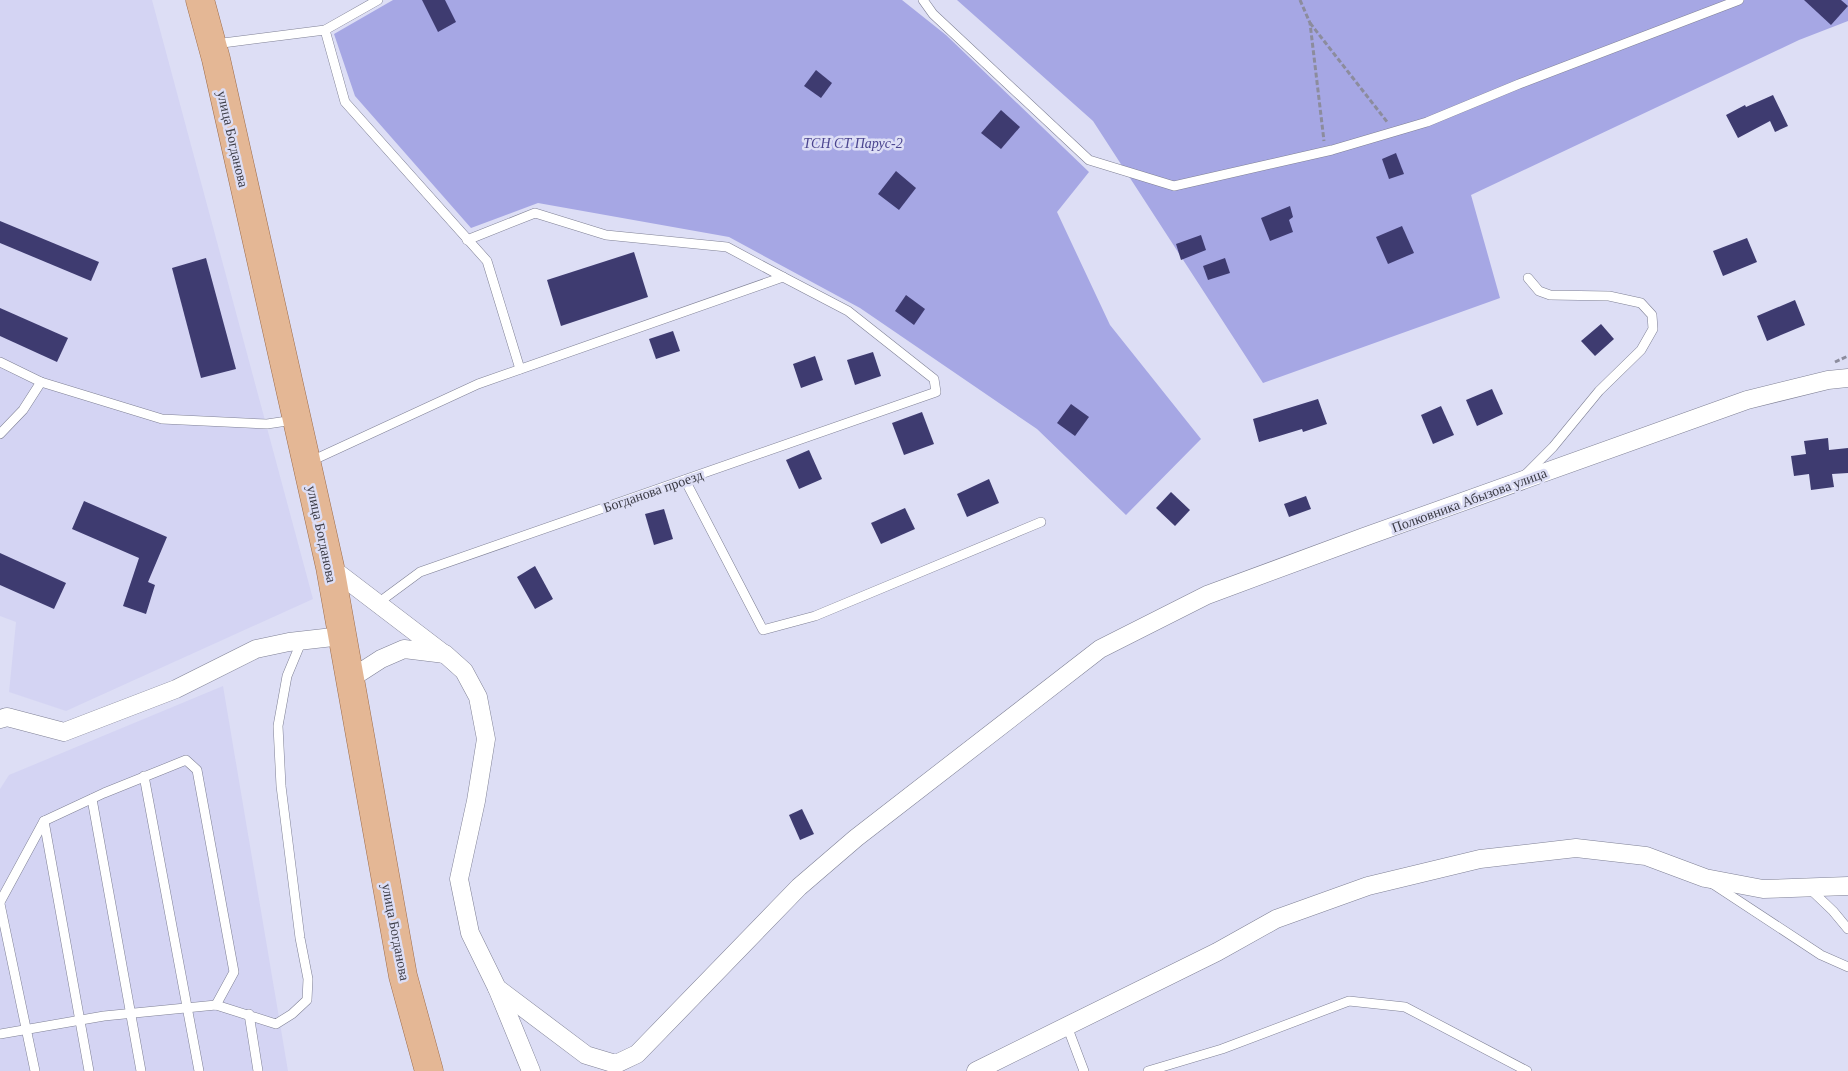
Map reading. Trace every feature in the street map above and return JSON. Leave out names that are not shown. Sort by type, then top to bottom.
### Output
[{"type":"main road","name":"улица Богданова","points":[[200,0],[212,45],[330,567],[403,976],[429,1071]]},
{"type":"street","name":"Полковника Абызова улица","points":[[616,1068],[637,1054],[799,888],[856,838],[1100,649],[1207,595],[1747,400],[1828,380],[1848,378]]},
{"type":"street","points":[[330,567],[445,654],[464,671],[478,697],[486,738],[476,801],[459,879],[470,933],[496,988],[531,1071]]},
{"type":"street","points":[[0,719],[7,717],[64,732],[176,690],[256,649],[302,640],[342,636]]},
{"type":"street","points":[[350,679],[381,659],[404,649],[445,654]]},
{"type":"street","points":[[976,1071],[997,1066],[1068,1026],[1218,952],[1276,919],[1368,886],[1480,859],[1576,848],[1646,856],[1705,878],[1763,889],[1848,886]]},
{"type":"street","points":[[496,988],[586,1055],[616,1068]]},
{"type":"lane","points":[[212,45],[325,30],[378,0]]},
{"type":"lane","points":[[923,0],[933,14],[1089,160],[1174,186],[1325,152],[1427,122],[1519,84],[1739,0]]},
{"type":"lane","points":[[325,30],[345,102],[487,261],[520,369]]},
{"type":"lane","points":[[468,240],[535,213],[606,235],[727,247],[783,277]]},
{"type":"lane","points":[[306,464],[478,384],[783,277]]},
{"type":"lane","name":"Богданова проезд","points":[[378,603],[420,572],[936,392],[934,380],[848,311],[783,277]]},
{"type":"lane","points":[[1518,483],[1554,447],[1599,391],[1641,350],[1653,329],[1652,314],[1641,303],[1609,296],[1550,295],[1539,291],[1528,278]]},
{"type":"lane","points":[[0,362],[41,382],[162,419],[267,424],[297,420]]},
{"type":"lane","points":[[0,434],[23,410],[41,382]]},
{"type":"lane","points":[[685,480],[763,630],[815,616],[1042,522]]},
{"type":"lane","points":[[0,1034],[130,1013],[216,1005],[276,1024],[292,1014],[307,1000],[308,979],[300,938],[281,786],[278,726],[288,676],[302,640]]},
{"type":"lane","points":[[35,1071],[0,903],[44,821],[144,776],[186,760],[197,770],[234,972],[216,1005]]},
{"type":"lane","points":[[144,776],[199,1071]]},
{"type":"lane","points":[[92,799],[141,1071]]},
{"type":"lane","points":[[44,821],[89,1071]]},
{"type":"lane","points":[[1705,878],[1822,955],[1848,967]]},
{"type":"lane","points":[[1810,888],[1848,929]]},
{"type":"lane","points":[[1148,1071],[1222,1049],[1349,1001],[1405,1007],[1527,1071]]},
{"type":"lane","points":[[249,1014],[258,1071]]},
{"type":"lane","points":[[1068,1026],[1084,1071]]},
{"type":"path","points":[[1300,0],[1310,23],[1395,131]]},
{"type":"path","points":[[1310,23],[1319,87],[1325,152]]},
{"type":"shaded area","points":[[0,0],[152,0],[313,599],[66,711],[9,692],[16,622],[0,616]]},
{"type":"shaded area","points":[[223,686],[288,1071],[0,1071],[0,789],[9,775]]},
{"type":"green space","name":"ТСН СТ Парус-2","points":[[393,0],[902,0],[946,35],[1089,172],[1057,212],[1110,325],[1201,439],[1126,515],[1037,429],[860,308],[729,237],[538,203],[471,228],[355,96],[334,34]]},
{"type":"green space","points":[[957,0],[1848,0],[1848,21],[1799,40],[1471,195],[1500,298],[1263,383],[1093,121]]},
{"type":"building","points":[[422,0],[445,0],[456,22],[438,32]]},
{"type":"building","points":[[1804,0],[1841,0],[1848,6],[1831,25]]},
{"type":"building","points":[[816,70],[832,83],[821,98],[804,86]]},
{"type":"building","points":[[1773,95],[1788,126],[1775,132],[1770,121],[1738,138],[1726,115],[1745,105],[1746,107]]},
{"type":"building","points":[[1001,110],[1020,127],[1001,149],[981,133]]},
{"type":"building","points":[[1396,153],[1404,174],[1389,179],[1382,159]]},
{"type":"building","points":[[896,171],[916,188],[899,210],[878,194]]},
{"type":"building","points":[[1290,206],[1293,217],[1289,220],[1293,232],[1270,241],[1261,218]]},
{"type":"building","points":[[0,221],[99,262],[91,281],[0,243]]},
{"type":"building","points":[[1402,226],[1414,253],[1388,264],[1376,237]]},
{"type":"building","points":[[1201,235],[1206,250],[1181,260],[1176,244]]},
{"type":"building","points":[[1747,238],[1757,262],[1723,276],[1713,251]]},
{"type":"building","points":[[634,252],[648,297],[561,326],[547,280]]},
{"type":"building","points":[[206,258],[236,369],[201,378],[172,268]]},
{"type":"building","points":[[1225,258],[1230,273],[1208,280],[1203,266]]},
{"type":"building","points":[[906,295],[925,309],[914,325],[895,311]]},
{"type":"building","points":[[1795,300],[1805,325],[1767,341],[1757,316]]},
{"type":"building","points":[[0,308],[68,338],[57,362],[0,336]]},
{"type":"building","points":[[1601,324],[1614,339],[1595,356],[1581,341]]},
{"type":"building","points":[[673,331],[680,351],[656,359],[649,339]]},
{"type":"building","points":[[873,352],[881,376],[855,385],[847,360]]},
{"type":"building","points":[[815,356],[823,380],[801,388],[793,364]]},
{"type":"building","points":[[1492,389],[1503,414],[1477,426],[1466,400]]},
{"type":"building","points":[[1318,399],[1327,424],[1303,432],[1302,429],[1259,442],[1253,419]]},
{"type":"building","points":[[1071,404],[1089,417],[1075,436],[1057,423]]},
{"type":"building","points":[[1441,406],[1454,435],[1433,444],[1421,415]]},
{"type":"building","points":[[922,412],[934,444],[904,455],[892,423]]},
{"type":"building","points":[[1828,438],[1829,450],[1848,448],[1848,473],[1832,474],[1834,487],[1811,490],[1809,474],[1794,476],[1791,456],[1806,454],[1804,441]]},
{"type":"building","points":[[809,450],[822,479],[799,489],[786,460]]},
{"type":"building","points":[[989,479],[999,503],[967,517],[957,494]]},
{"type":"building","points":[[1171,492],[1190,510],[1175,526],[1156,508]]},
{"type":"building","points":[[1306,496],[1311,509],[1289,517],[1284,504]]},
{"type":"building","points":[[84,501],[167,537],[148,582],[155,585],[146,614],[123,606],[139,558],[72,529]]},
{"type":"building","points":[[905,508],[915,529],[881,544],[871,523]]},
{"type":"building","points":[[664,509],[673,539],[654,545],[645,514]]},
{"type":"building","points":[[0,553],[66,583],[54,609],[0,585]]},
{"type":"building","points":[[535,566],[553,599],[535,609],[517,577]]},
{"type":"building","points":[[802,809],[814,834],[800,840],[789,815]]}]
